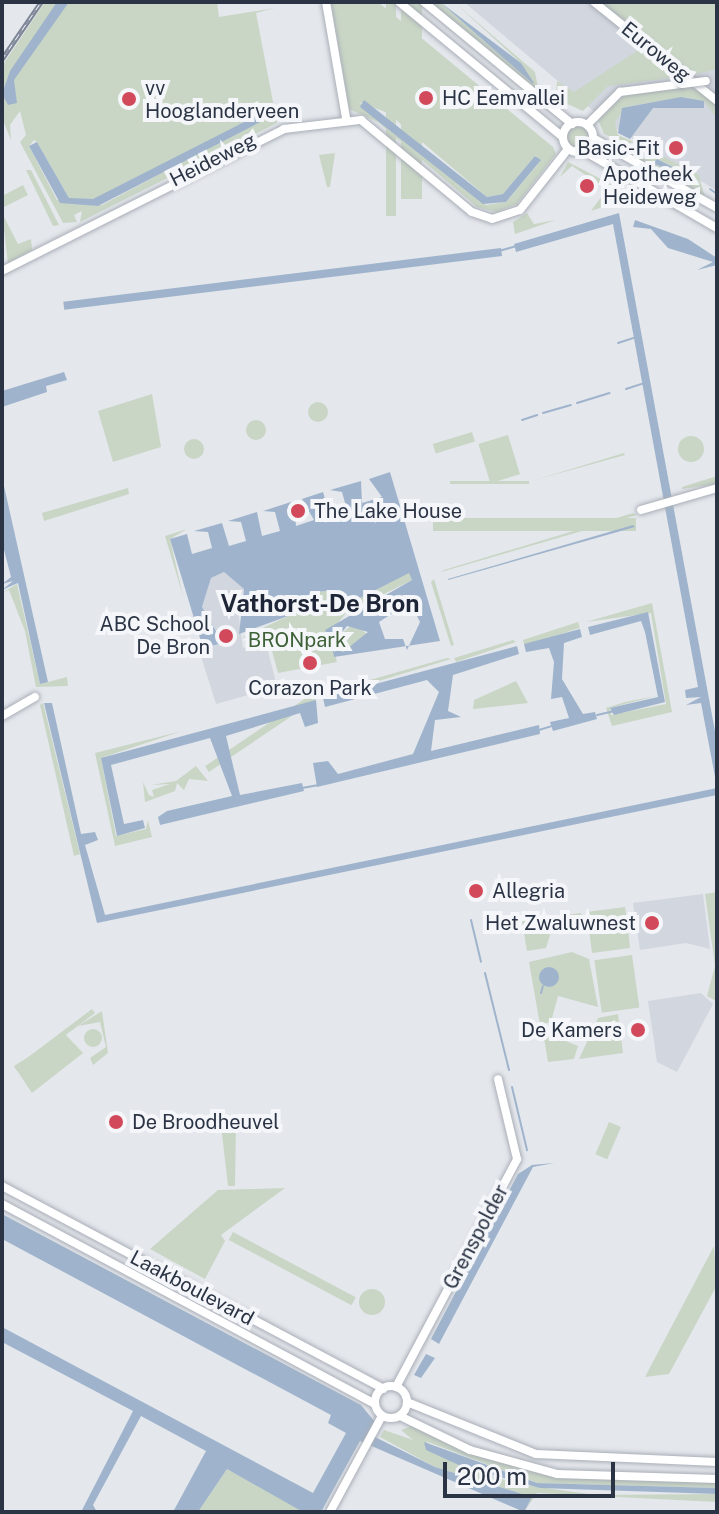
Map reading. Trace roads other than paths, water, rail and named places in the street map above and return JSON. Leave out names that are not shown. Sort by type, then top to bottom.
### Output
[{"type":"main road","points":[[326,2],[346,118],[376,128],[486,218],[520,210],[568,149]]},
{"type":"main road","points":[[399,2],[563,137],[568,149]]},
{"type":"main road","points":[[424,2],[572,124],[587,125],[620,92],[717,77]]},
{"type":"main road","name":"Euroweg","points":[[594,2],[717,101]]},
{"type":"main road","name":"Heideweg","points":[[2,271],[248,140],[346,118]]},
{"type":"main road","points":[[563,137],[572,124]]},
{"type":"main road","points":[[587,125],[593,138],[717,208]]},
{"type":"main road","points":[[584,151],[593,138]]},
{"type":"main road","points":[[568,149],[584,151],[717,228]]},
{"type":"main road","points":[[641,510],[717,488]]},
{"type":"main road","points":[[2,716],[35,697]]},
{"type":"main road","name":"Grenspolder","points":[[396,1387],[517,1159],[498,1079]]},
{"type":"main road","name":"Laakboulevard","points":[[2,1186],[383,1389]]},
{"type":"main road","name":"Laakboulevard","points":[[2,1204],[375,1404]]},
{"type":"main road","points":[[382,1416],[375,1404],[383,1389],[396,1387],[407,1402],[536,1454],[717,1462]]},
{"type":"main road","points":[[400,1416],[407,1402]]},
{"type":"main road","points":[[382,1416],[400,1416],[470,1450],[557,1474],[717,1479]]},
{"type":"main road","points":[[330,1512],[382,1416]]},
{"type":"water","points":[[57,2],[69,2],[14,80],[17,103],[8,105],[2,94],[10,71]]},
{"type":"water","points":[[440,2],[521,63],[534,83],[532,83]]},
{"type":"water","points":[[681,97],[704,101],[704,108],[653,108],[630,139],[618,133],[622,108]]},
{"type":"water","points":[[364,100],[487,197],[503,194],[535,156],[541,160],[506,202],[483,204],[360,107]]},
{"type":"water","points":[[260,114],[266,119],[98,206],[60,203],[29,146],[37,142],[69,198],[93,199]]},
{"type":"water","points":[[657,159],[695,178],[700,185],[653,163]]},
{"type":"water","points":[[619,213],[717,742],[717,787],[701,703],[686,705],[701,697],[686,698],[685,690],[698,687],[613,224],[516,252],[514,244]]},
{"type":"water","points":[[635,220],[688,239],[717,258],[717,265],[697,270],[713,262],[668,248],[651,229],[633,227]]},
{"type":"water","points":[[501,248],[502,256],[64,310],[63,302]]},
{"type":"water","points":[[64,372],[67,380],[46,386],[47,392],[2,407],[2,391]]},
{"type":"water","points":[[390,472],[440,641],[409,646],[420,622],[410,602],[379,622],[385,639],[403,639],[406,646],[334,657],[332,646],[343,652],[368,632],[347,626],[332,645],[325,630],[412,580],[409,573],[354,601],[340,590],[314,592],[299,612],[239,634],[244,589],[224,572],[211,578],[202,607],[223,643],[203,648],[170,539],[187,534],[192,554],[212,548],[208,532],[194,531],[222,523],[229,546],[246,541],[241,522],[228,521],[257,512],[262,536],[280,531],[275,512],[263,511],[294,501],[296,526],[314,520],[302,499],[323,492],[330,516],[347,510],[342,492],[330,490],[361,481],[362,503],[382,497],[369,479]]},
{"type":"water","points":[[2,477],[48,682],[40,684],[18,583],[2,590],[13,581],[2,584],[11,577],[2,542]]},
{"type":"water","points":[[633,525],[635,527],[448,580],[448,579]]},
{"type":"water","points":[[648,612],[665,702],[614,715],[610,708],[658,697],[645,632],[641,621],[590,635],[588,627]]},
{"type":"water","points":[[580,629],[582,637],[564,643],[562,679],[583,714],[595,712],[597,719],[553,731],[550,722],[569,718],[562,697],[551,699],[554,662],[549,648],[526,652],[524,644]]},
{"type":"water","points":[[517,646],[519,654],[453,675],[448,711],[461,717],[435,720],[431,751],[539,725],[540,734],[317,787],[313,763],[328,761],[338,774],[413,754],[439,692],[427,680],[325,707],[323,698]]},
{"type":"water","points":[[316,700],[318,723],[305,727],[300,713],[226,736],[240,795],[302,783],[304,791],[160,825],[158,817],[167,811],[232,796],[210,738],[111,765],[124,824],[143,820],[145,828],[117,836],[101,758]]},
{"type":"water","points":[[44,703],[52,703],[81,834],[95,832],[98,840],[85,845],[105,915],[717,788],[717,795],[97,923]]},
{"type":"water","points":[[545,967],[553,967],[559,977],[553,987],[545,987],[539,981],[539,973]]},
{"type":"water","points":[[554,1163],[533,1167],[439,1344],[431,1339],[518,1174],[532,1165]]},
{"type":"water","points":[[2,1214],[361,1405],[375,1422],[369,1434],[435,1467],[532,1497],[524,1512],[360,1441],[321,1512],[303,1512],[227,1469],[198,1512],[173,1512],[206,1451],[141,1416],[93,1505],[97,1512],[81,1512],[133,1411],[2,1342],[2,1327],[313,1493],[346,1433],[328,1423],[331,1415],[2,1239]]},
{"type":"water","points":[[426,1354],[435,1358],[421,1378],[414,1375]]},
{"type":"water","points":[[424,1442],[537,1483],[717,1488],[717,1494],[540,1488],[463,1467],[426,1450]]},
{"type":"waterway","points":[[710,189],[717,194]]},
{"type":"waterway","points":[[499,251],[516,246]]},
{"type":"waterway","points":[[618,343],[636,337]]},
{"type":"waterway","points":[[626,389],[644,383]]},
{"type":"waterway","points":[[577,403],[610,393]]},
{"type":"waterway","points":[[543,413],[571,405]]},
{"type":"waterway","points":[[522,420],[537,415]]},
{"type":"waterway","points":[[597,715],[614,711]]},
{"type":"waterway","points":[[539,730],[552,726]]},
{"type":"waterway","points":[[302,788],[319,785]]},
{"type":"waterway","points":[[471,920],[481,962]]},
{"type":"waterway","points":[[485,973],[509,1070]]},
{"type":"waterway","points":[[541,993],[543,986]]},
{"type":"waterway","points":[[512,1087],[527,1150]]},
{"type":"railway","points":[[2,59],[41,2]]},
{"type":"place","name":"HC Eemvallei","points":[[426,98]]},
{"type":"place","name":"vv Hooglanderveen","points":[[129,99]]},
{"type":"place","name":"Basic-Fit","points":[[676,148]]},
{"type":"place","name":"Apotheek Heideweg","points":[[587,186]]},
{"type":"place","name":"The Lake House","points":[[298,511]]},
{"type":"place","name":"ABC School De Bron","points":[[226,636]]},
{"type":"place","name":"Corazon Park","points":[[310,663]]},
{"type":"place","name":"Allegria","points":[[476,891]]},
{"type":"place","name":"Het Zwaluwnest","points":[[652,923]]},
{"type":"place","name":"De Kamers","points":[[638,1030]]},
{"type":"place","name":"De Broodheuvel","points":[[116,1122]]},
{"type":"district","name":"Vathorst-De Bron","points":[[320,604]]},
{"type":"park label","name":"BRONpark","points":[[297,640]]}]
